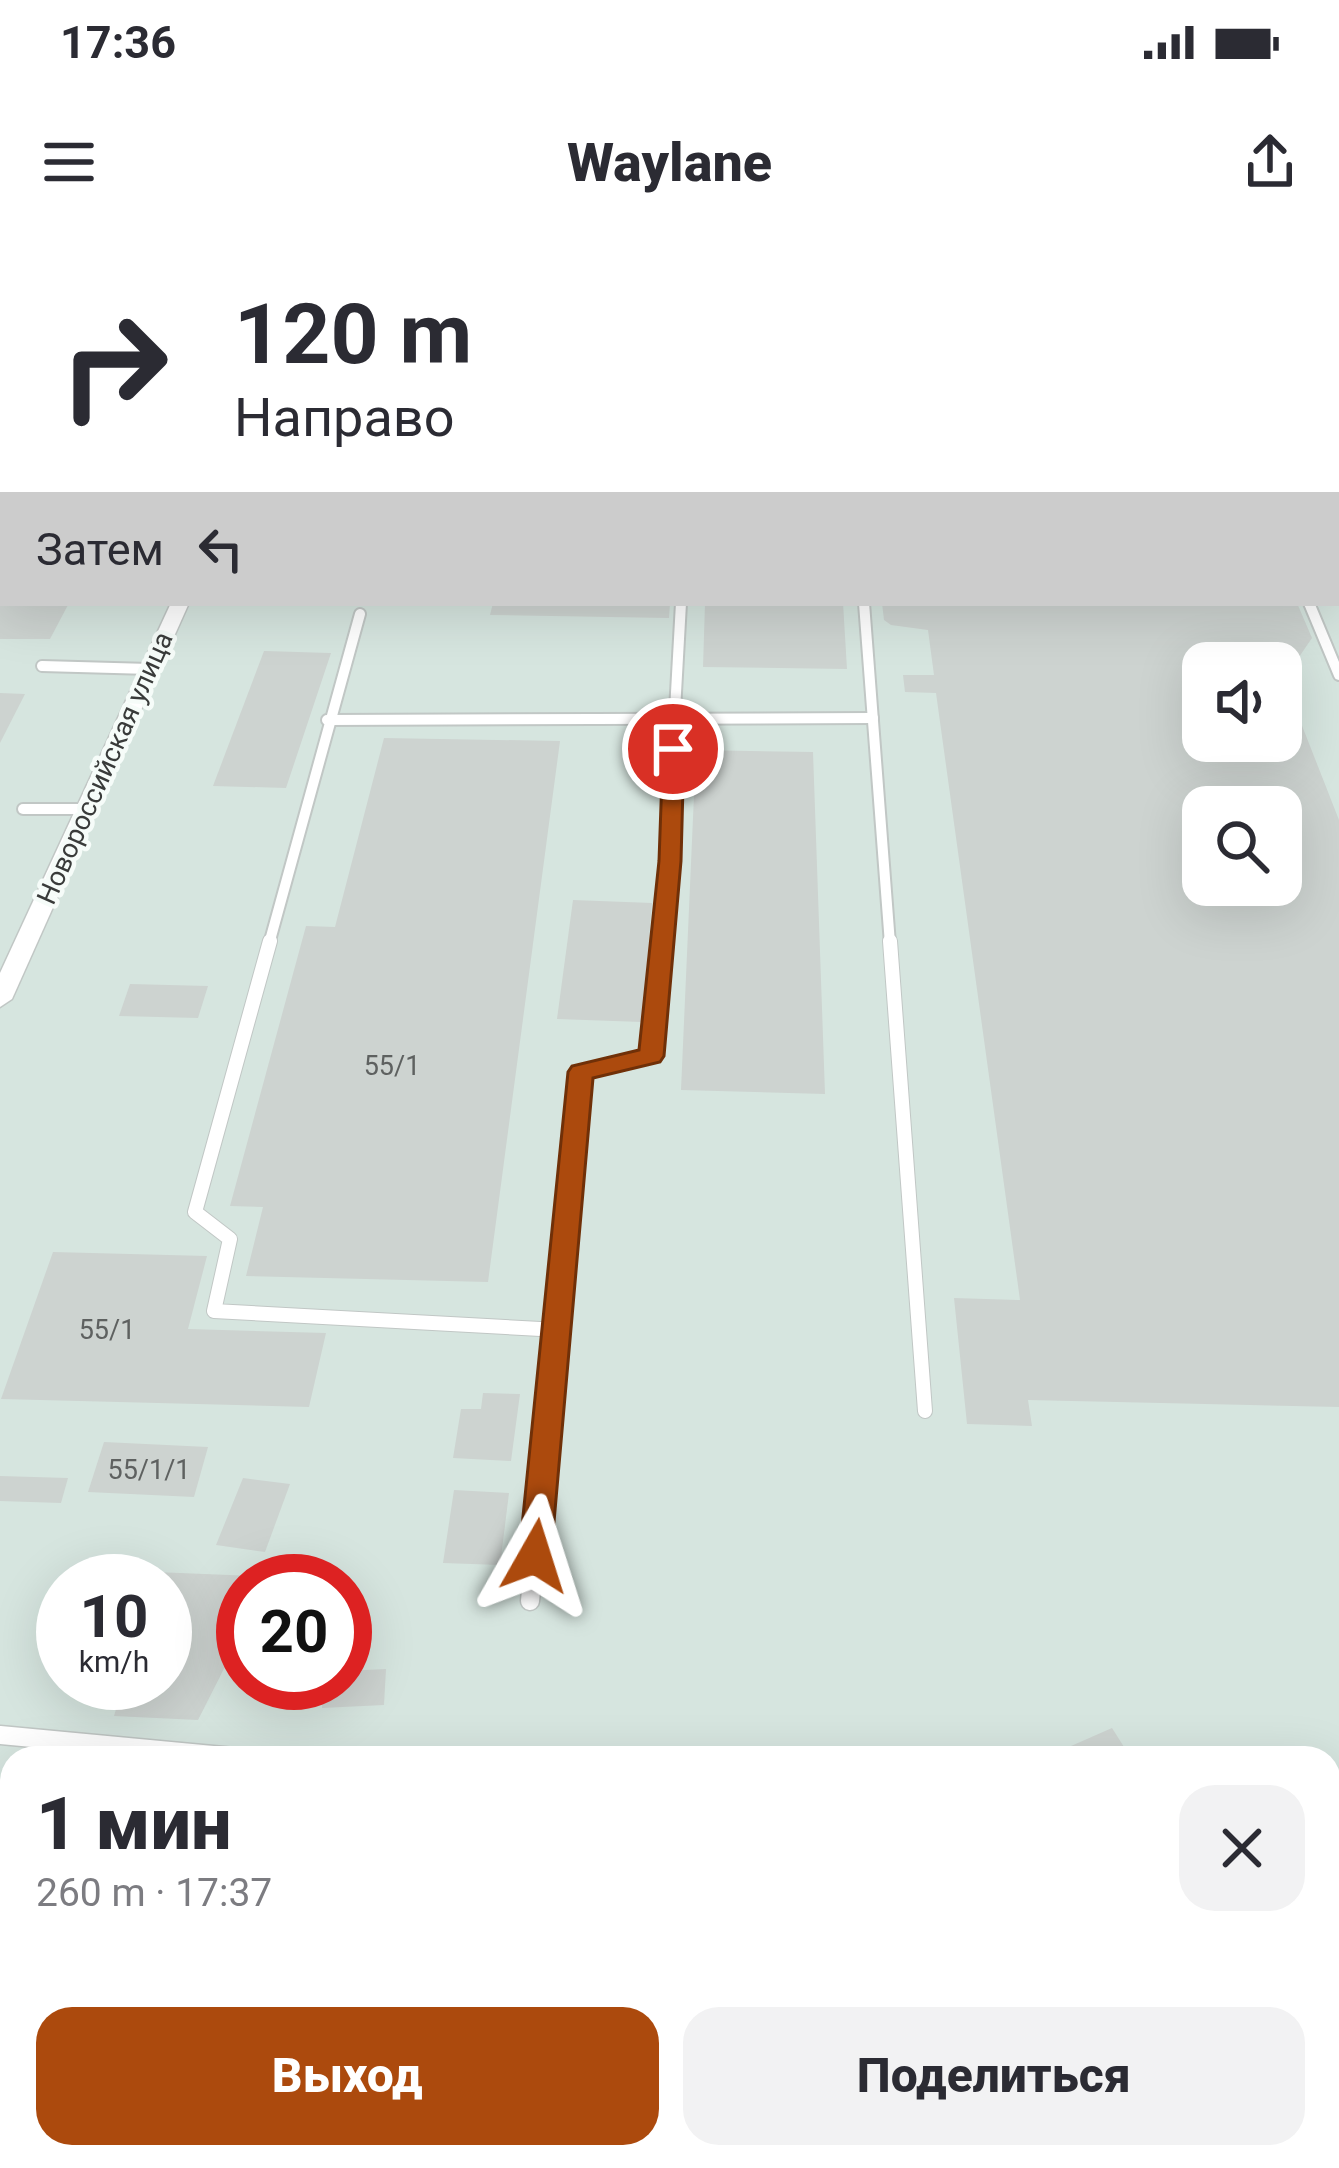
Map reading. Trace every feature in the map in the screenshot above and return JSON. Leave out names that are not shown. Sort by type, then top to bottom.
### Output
[{"type":"street","name":"Новороссийская улица","points":[[0,999],[179,606]]},
{"type":"lane","points":[[530,1600],[560,1330],[581,1072],[651,1056],[670,861],[681,606]]},
{"type":"lane","points":[[864,606],[925,1411]]},
{"type":"lane","points":[[1310,606],[1339,675]]},
{"type":"lane","points":[[360,614],[327,720],[195,1212],[230,1239],[214,1311],[560,1330]]},
{"type":"lane","points":[[42,666],[150,669]]},
{"type":"lane","points":[[327,720],[873,718]]},
{"type":"lane","points":[[23,809],[86,808]]},
{"type":"lane","points":[[0,1735],[117,1746]]},
{"type":"shaded area","points":[[0,606],[1339,606],[1339,1746],[0,1746]]},
{"type":"building","points":[[0,606],[67,606],[50,639],[0,639]]},
{"type":"building","points":[[492,606],[670,606],[669,618],[490,615]]},
{"type":"building","points":[[705,606],[843,606],[847,669],[703,667]]},
{"type":"building","points":[[882,606],[1298,606],[1312,638],[1302,653],[1302,642],[1182,642],[1182,762],[1302,762],[1302,726],[1339,820],[1339,1407],[1028,1400],[1032,1426],[967,1424],[954,1298],[1020,1300],[936,693],[905,692],[903,675],[934,675],[928,630],[891,625],[884,620]]},
{"type":"building","points":[[264,651],[331,653],[286,788],[213,786]]},
{"type":"building","points":[[0,693],[25,694],[0,743]]},
{"type":"building","points":[[384,738],[560,741],[488,1282],[246,1276],[263,1207],[230,1206],[306,926],[335,927]]},
{"type":"building","points":[[696,750],[813,752],[825,1094],[681,1090]]},
{"type":"building","points":[[573,900],[652,903],[642,1022],[557,1019]]},
{"type":"building","points":[[130,984],[208,986],[198,1018],[119,1016]]},
{"type":"building","points":[[53,1252],[207,1256],[188,1329],[326,1333],[309,1407],[1,1399]]},
{"type":"building","points":[[483,1393],[520,1394],[511,1461],[453,1458],[461,1409],[481,1409]]},
{"type":"building","points":[[104,1442],[208,1447],[194,1497],[88,1492]]},
{"type":"building","points":[[0,1476],[68,1478],[61,1503],[0,1501]]},
{"type":"building","points":[[243,1478],[290,1484],[265,1552],[216,1545]]},
{"type":"building","points":[[454,1490],[509,1493],[500,1565],[443,1563]]},
{"type":"building","points":[[192,1573],[216,1574],[216,1684],[198,1720],[114,1716],[116,1710],[192,1710]]},
{"type":"building","points":[[386,1669],[384,1705],[372,1706],[372,1670]]},
{"type":"building","points":[[1112,1728],[1123,1746],[1071,1746]]},
{"type":"route","points":[[535,1556],[581,1072],[651,1056],[670,861],[673,749]]}]
